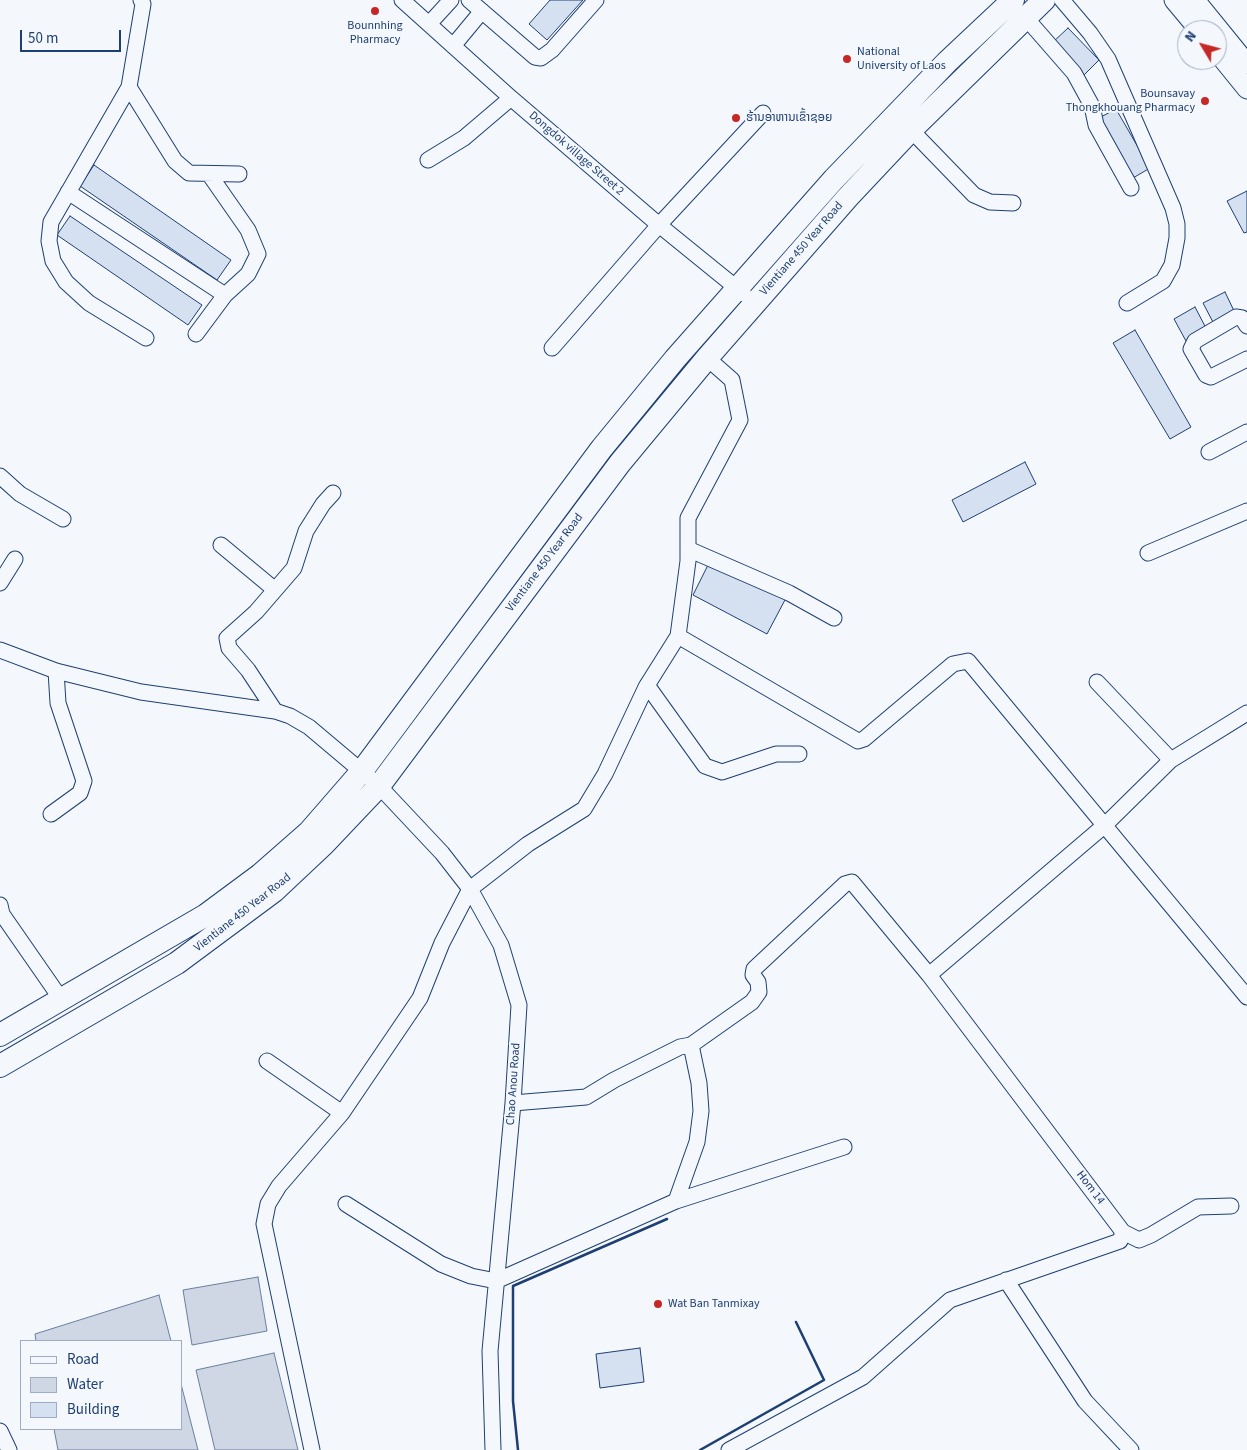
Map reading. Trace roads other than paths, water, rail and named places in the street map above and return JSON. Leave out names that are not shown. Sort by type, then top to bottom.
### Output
[{"type":"highway","name":"Vientiane 450 Year Road","points":[[0,1035],[206,915],[260,874],[309,832],[362,770],[602,448],[736,288],[834,178],[947,62],[1013,0]]},
{"type":"highway","name":"Vientiane 450 Year Road","points":[[0,1066],[177,963],[220,933],[274,891],[324,844],[379,786],[620,463],[707,358],[848,197],[911,130],[1044,0]]},
{"type":"main road","points":[[1174,0],[1191,20]]},
{"type":"main road","points":[[1195,0],[1247,64]]},
{"type":"main road","points":[[1227,64],[1247,89]]},
{"type":"street","points":[[141,0],[143,4],[130,87],[51,222],[50,241],[53,261],[66,282],[89,303],[146,338]]},
{"type":"street","name":"Dongdok village Street 2","points":[[402,0],[511,98],[659,225],[755,303]]},
{"type":"street","points":[[429,24],[451,0]]},
{"type":"street","points":[[469,0],[535,57],[541,58],[552,50],[596,0]]},
{"type":"street","points":[[1062,0],[1090,33],[1108,59],[1174,208],[1177,238],[1172,265],[1163,281],[1127,303]]},
{"type":"street","points":[[453,46],[482,11]]},
{"type":"street","points":[[1026,18],[1074,73],[1092,106],[1096,125],[1131,188]]},
{"type":"street","points":[[130,87],[175,161],[189,173],[239,174]]},
{"type":"street","points":[[428,160],[464,138],[511,98]]},
{"type":"street","points":[[552,348],[659,225],[762,113]]},
{"type":"street","points":[[911,130],[974,194],[990,202],[1013,203]]},
{"type":"street","points":[[196,334],[225,295],[248,274],[258,254],[248,230],[210,174]]},
{"type":"street","points":[[68,192],[225,295]]},
{"type":"street","points":[[1247,326],[1242,318],[1236,317],[1195,342],[1192,348],[1206,375],[1211,378],[1247,359]]},
{"type":"street","points":[[312,1450],[264,1224],[268,1204],[279,1186],[342,1113],[420,998],[442,943],[470,889],[528,844],[584,809],[605,774],[620,738],[647,685],[678,636],[688,549],[688,518],[740,420],[732,380],[707,358]]},
{"type":"street","points":[[1210,452],[1247,432]]},
{"type":"street","points":[[0,476],[20,494],[62,519]]},
{"type":"street","points":[[275,711],[248,670],[229,648],[227,638],[256,612],[294,568],[306,531],[323,504],[333,493]]},
{"type":"street","points":[[1148,552],[1247,511]]},
{"type":"street","points":[[221,545],[274,589]]},
{"type":"street","points":[[688,549],[789,593],[834,618]]},
{"type":"street","points":[[0,583],[15,559]]},
{"type":"street","points":[[678,636],[858,741],[952,664],[968,661],[1245,990]]},
{"type":"street","points":[[0,650],[56,671],[141,692],[275,711]]},
{"type":"street","points":[[51,814],[80,793],[84,781],[58,704],[56,671]]},
{"type":"street","points":[[1097,682],[1171,760]]},
{"type":"street","points":[[647,685],[705,766],[722,772],[776,754],[799,754]]},
{"type":"street","name":"Chao Anou Road","points":[[275,711],[309,727],[362,770],[442,853],[470,889],[501,945],[519,1005],[513,1103],[490,1351],[493,1450]]},
{"type":"street","points":[[929,974],[1105,824],[1171,760],[1247,713]]},
{"type":"street","name":"Hom 14","points":[[691,1045],[752,1002],[759,992],[758,982],[753,975],[754,969],[845,884],[852,882],[929,974],[1123,1232]]},
{"type":"street","points":[[0,905],[2,914],[61,999]]},
{"type":"street","points":[[513,1103],[586,1097],[614,1080],[672,1051],[685,1045],[691,1045],[699,1083],[701,1111],[697,1142],[676,1201]]},
{"type":"street","points":[[268,1061],[342,1113]]},
{"type":"street","points":[[346,1204],[441,1264],[470,1276],[496,1281],[676,1201],[844,1146]]},
{"type":"street","points":[[729,1450],[863,1377],[950,1300],[1120,1241],[1123,1232],[1139,1240],[1198,1207],[1231,1206]]},
{"type":"street","points":[[1006,1280],[1085,1401],[1131,1450]]},
{"type":"street","points":[[0,1431],[9,1450]]},
{"type":"water","points":[[258,1277],[267,1331],[192,1345],[183,1290]]},
{"type":"water","points":[[159,1295],[171,1340],[36,1340],[35,1334]]},
{"type":"water","points":[[274,1353],[298,1450],[215,1450],[196,1370]]},
{"type":"water","points":[[182,1388],[198,1450],[58,1450],[54,1430],[182,1430]]},
{"type":"place","name":"Bounnhing Pharmacy","points":[[375,11]]},
{"type":"place","name":"National University of Laos","points":[[847,59]]},
{"type":"place","name":"Bounsavay Thongkhouang Pharmacy","points":[[1205,101]]},
{"type":"place","name":"ຮ້ານອາຫານເຂົ້າຊອຍ","points":[[736,118]]},
{"type":"place","name":"Wat Ban Tanmixay","points":[[658,1304]]}]
